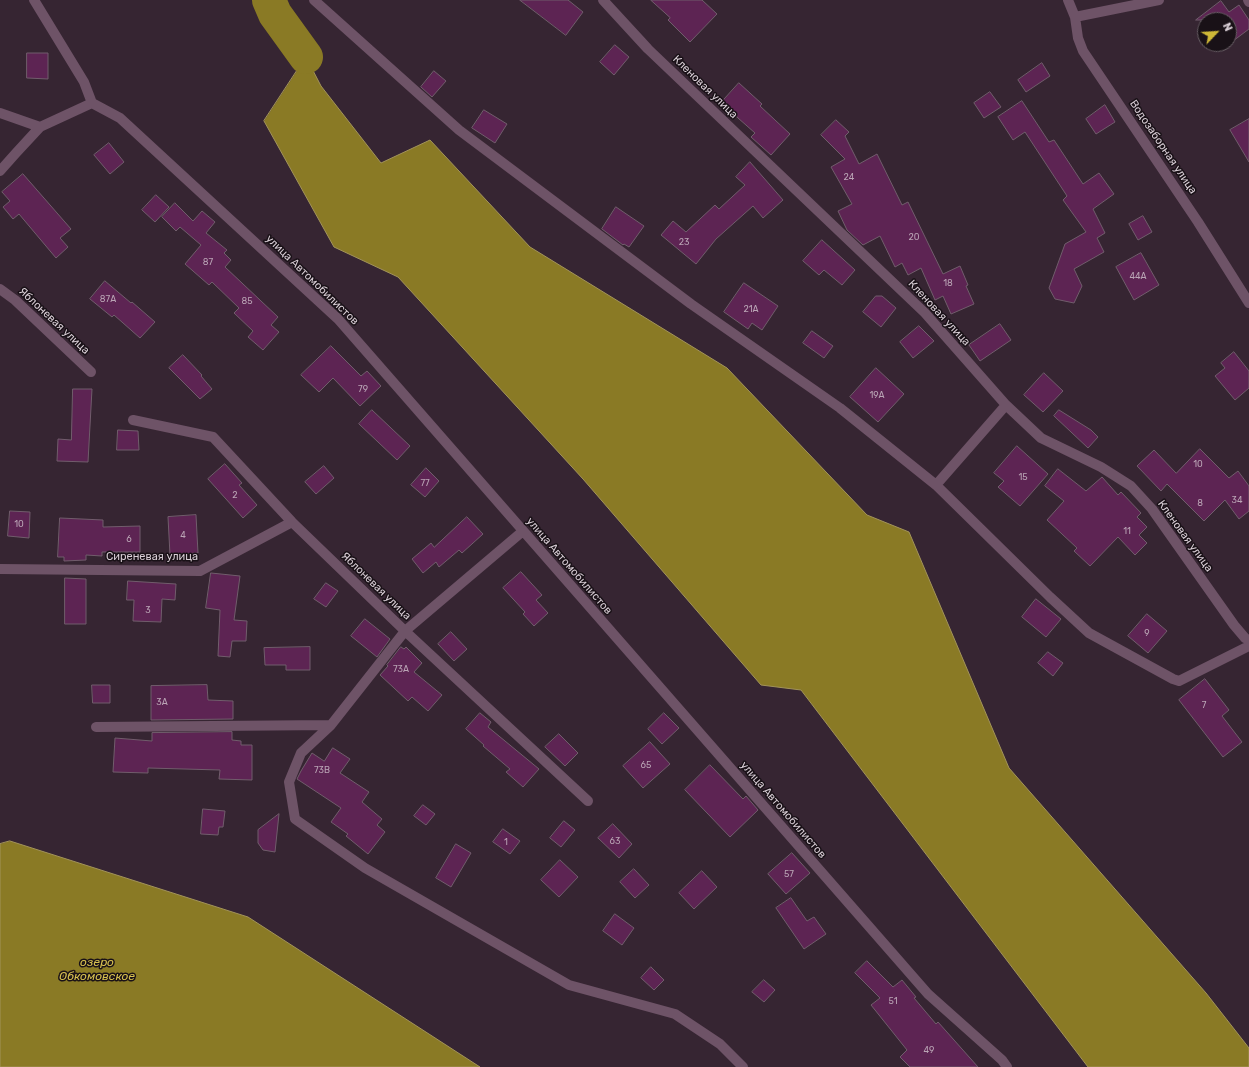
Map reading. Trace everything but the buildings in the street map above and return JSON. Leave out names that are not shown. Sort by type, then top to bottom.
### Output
[{"type":"street","points":[[0,172],[40,127],[92,102],[84,82],[34,0]]},
{"type":"street","points":[[314,0],[458,130],[690,304],[840,408],[936,485],[1050,597],[1089,633],[1172,679],[1179,681],[1249,646]]},
{"type":"street","name":"Кленовая улица","points":[[603,0],[648,49],[925,313],[1006,405],[1041,438],[1101,467],[1131,486],[1152,509],[1234,625],[1245,638],[1249,640]]},
{"type":"street","name":"Водозаборная улица","points":[[1068,0],[1075,17],[1078,38],[1083,51],[1198,222],[1249,303]]},
{"type":"street","points":[[1075,17],[1159,0]]},
{"type":"street","name":"улица Автомобилистов","points":[[92,102],[120,118],[338,319],[928,994],[1002,1060],[1007,1067]]},
{"type":"street","points":[[0,113],[40,127]]},
{"type":"street","name":"Яблоневая улица","points":[[0,289],[15,300],[91,372]]},
{"type":"street","points":[[936,485],[1006,405]]},
{"type":"street","name":"Яблоневая улица","points":[[133,420],[213,437],[292,522],[588,801]]},
{"type":"street","name":"Сиреневая улица","points":[[0,568],[200,571],[292,522]]},
{"type":"street","points":[[523,531],[406,631],[331,725],[301,752],[289,782],[295,819],[365,868],[569,985],[675,1014],[720,1044],[743,1067]]},
{"type":"street","points":[[96,728],[331,725]]},
{"type":"water","points":[[306,57],[321,86],[381,163],[430,140],[530,247],[727,368],[867,515],[909,532],[1009,768],[1206,993],[1249,1048],[1249,1067],[1088,1067],[801,690],[761,685],[583,479],[398,277],[334,247],[264,121]]},
{"type":"water","name":"озеро Обкомовское","points":[[10,841],[248,917],[480,1067],[0,1067],[0,844]]},
{"type":"waterway","points":[[269,0],[275,14],[306,57]]}]
